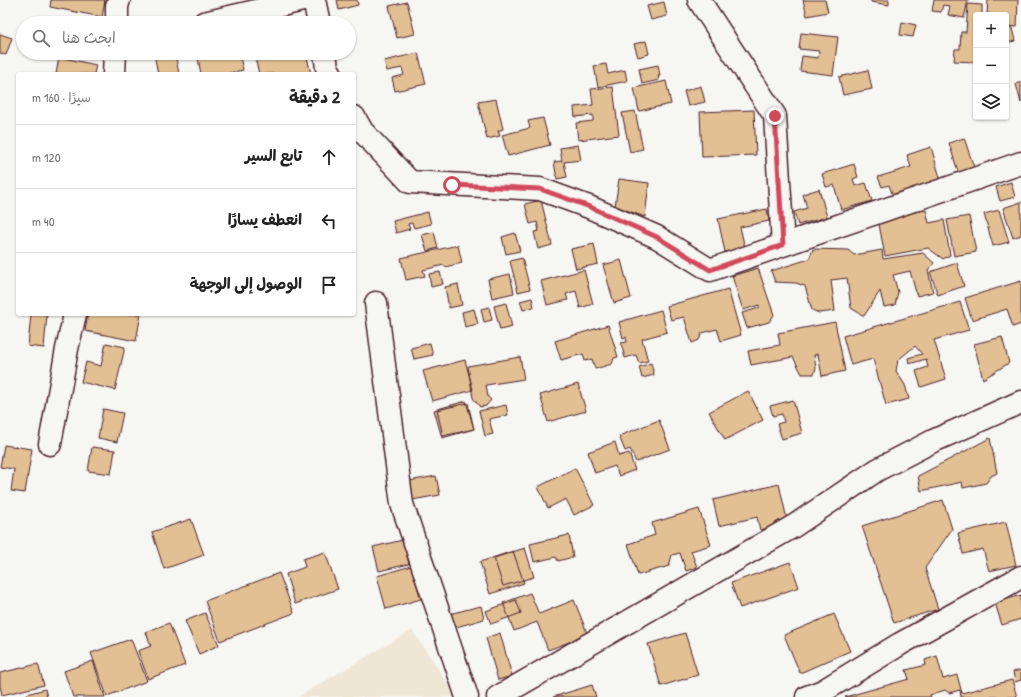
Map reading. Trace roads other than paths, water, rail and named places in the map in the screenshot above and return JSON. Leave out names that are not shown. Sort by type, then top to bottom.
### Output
[{"type":"street","points":[[116,16],[119,0]]},
{"type":"street","points":[[234,16],[303,0]]},
{"type":"street","points":[[314,0],[317,16]]},
{"type":"street","points":[[699,0],[775,116],[783,245]]},
{"type":"street","points":[[114,72],[115,60]]},
{"type":"street","points":[[326,60],[330,72]]},
{"type":"street","points":[[356,120],[362,131],[410,182],[540,189],[590,207],[657,237],[710,270],[1021,163]]},
{"type":"street","points":[[376,303],[402,504],[466,697]]},
{"type":"street","points":[[50,444],[67,348],[75,316]]},
{"type":"street","points":[[498,697],[794,526],[877,470],[933,441],[1021,402]]},
{"type":"street","points":[[807,697],[823,691],[900,644],[1021,577]]}]
